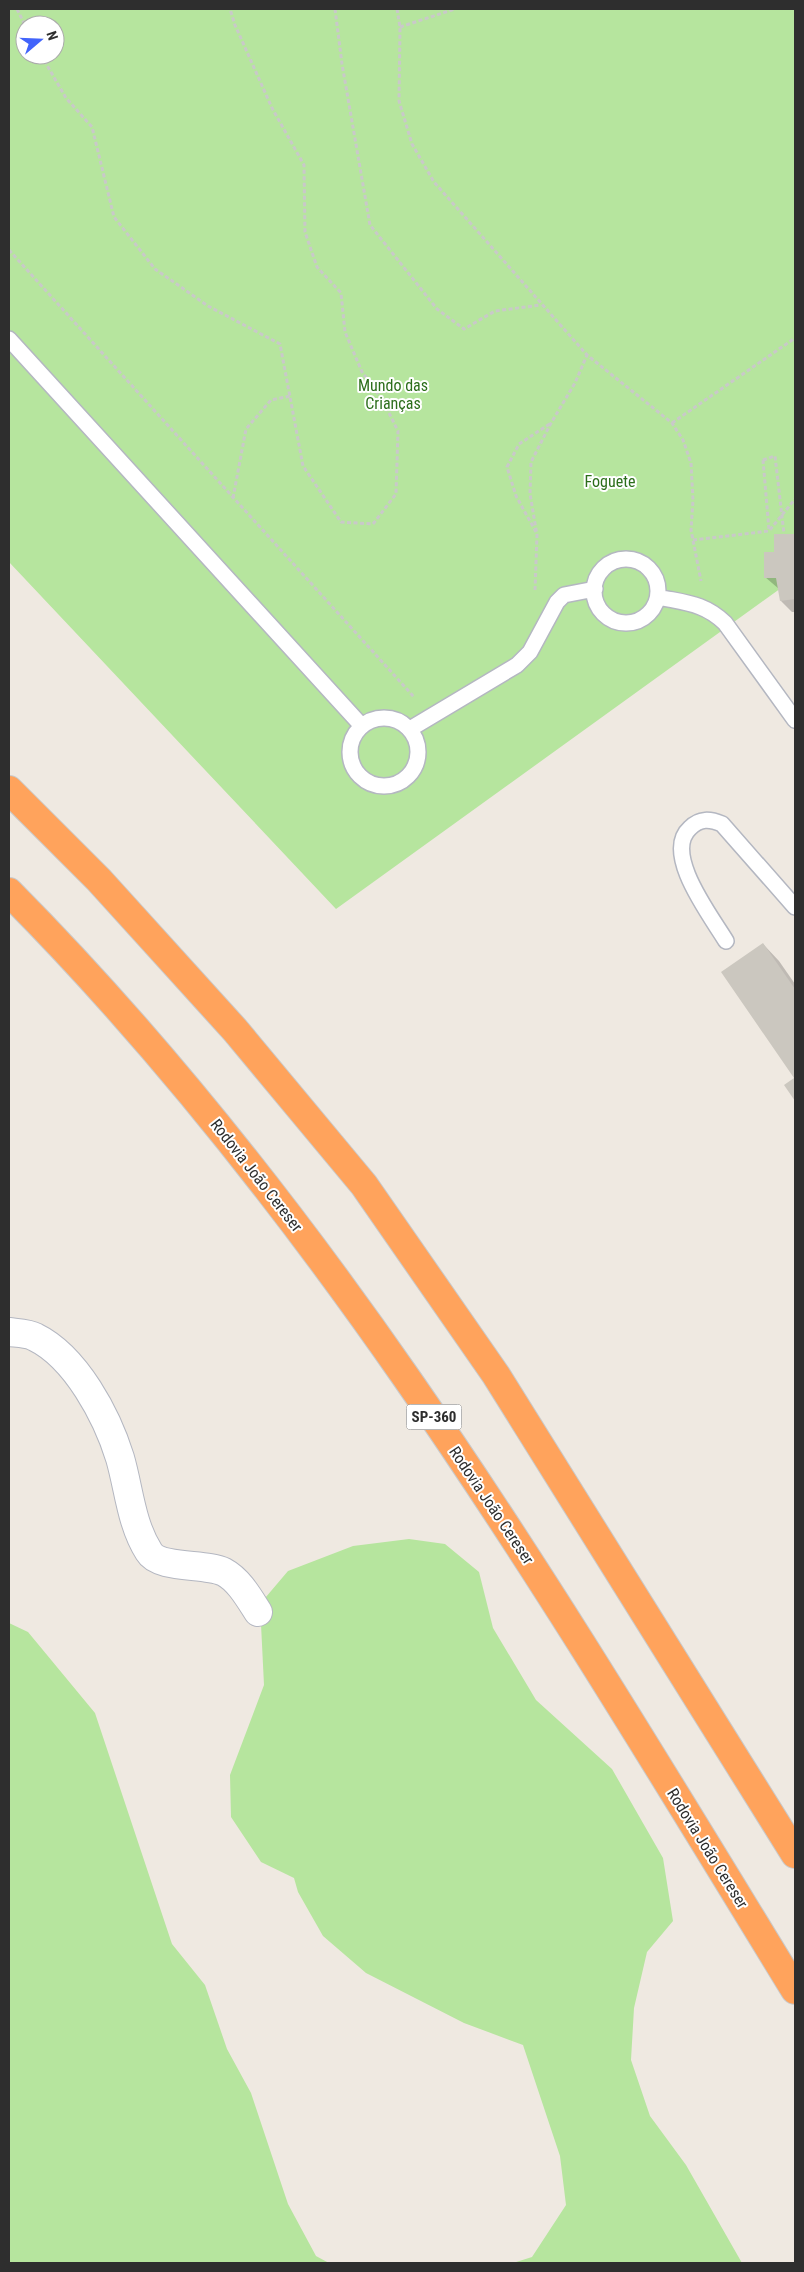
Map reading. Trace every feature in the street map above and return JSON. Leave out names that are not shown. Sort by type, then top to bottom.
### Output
[{"type":"highway","points":[[9,790],[99,880],[235,1030],[364,1186],[496,1375],[795,1854]]},
{"type":"highway","name":"Rodovia João Cereser","points":[[9,892],[62,946],[181,1079],[290,1215],[430,1411],[557,1603],[795,1990]]},
{"type":"street","points":[[9,1332],[34,1336],[58,1353],[86,1385],[108,1426],[120,1458],[140,1535],[150,1554],[167,1563],[196,1565],[225,1572],[245,1590],[258,1612]]},
{"type":"lane","points":[[9,339],[361,725]]},
{"type":"lane","points":[[620,560],[630,560],[640,563],[649,569],[658,587],[658,597],[648,616],[639,621],[618,622],[608,617],[598,605],[595,590],[597,579],[610,564],[620,560]]},
{"type":"lane","points":[[410,729],[517,665],[530,652],[556,602],[564,595],[595,590]]},
{"type":"lane","points":[[658,597],[707,608],[726,623],[795,720]]},
{"type":"lane","points":[[387,717],[400,720],[410,729],[417,741],[418,755],[414,768],[406,779],[394,785],[380,786],[367,782],[357,774],[351,762],[349,749],[353,736],[361,725],[373,718],[387,717]]},
{"type":"lane","points":[[726,941],[684,870],[680,850],[684,833],[699,821],[710,819],[722,824],[795,907]]},
{"type":"path","points":[[47,65],[66,98],[92,127],[114,217],[155,269],[208,306],[280,344],[303,466],[340,522],[373,524],[396,494],[398,431],[382,399],[362,372],[345,332],[341,293],[316,266],[305,232],[304,165],[272,108],[235,25],[230,9]]},
{"type":"path","points":[[335,9],[342,64],[370,225],[436,309],[464,329],[495,311],[541,305]]},
{"type":"path","points":[[397,9],[400,27],[399,101],[412,144],[434,182],[587,355],[672,423],[683,440],[691,462],[693,540],[707,608]]},
{"type":"path","points":[[400,27],[454,9]]},
{"type":"path","points":[[9,250],[419,703]]},
{"type":"path","points":[[672,423],[795,338]]},
{"type":"path","points":[[534,591],[538,535],[530,494],[531,462],[551,423],[575,383],[587,355]]},
{"type":"path","points":[[233,498],[246,429],[271,400],[291,396]]},
{"type":"path","points":[[538,535],[516,496],[507,467],[519,444],[551,423]]},
{"type":"path","points":[[769,531],[763,460],[775,456],[784,534]]},
{"type":"path","points":[[693,540],[769,531],[795,498]]},
{"type":"green space","name":"Mundo das Crianças","points":[[9,9],[795,9],[795,578],[336,909],[9,562]]},
{"type":"green space","points":[[409,1539],[445,1544],[479,1572],[493,1628],[536,1700],[612,1769],[663,1858],[673,1921],[647,1952],[634,2008],[631,2060],[650,2116],[686,2165],[742,2263],[513,2263],[532,2257],[566,2205],[560,2156],[523,2045],[464,2023],[366,1973],[323,1936],[298,1892],[294,1878],[261,1862],[231,1817],[230,1775],[264,1685],[260,1604],[288,1571],[353,1546]]},
{"type":"green space","points":[[9,1623],[28,1632],[95,1713],[172,1944],[205,1985],[227,2049],[251,2093],[288,2204],[316,2256],[329,2263],[9,2263]]},
{"type":"building","points":[[774,534],[795,534],[795,599],[780,601],[776,578],[764,578],[764,552],[774,552]]},
{"type":"building","points":[[763,943],[795,989],[795,1101],[784,1085],[794,1078],[721,972]]},
{"type":"park label","name":"Foguete","points":[[610,481]]}]
